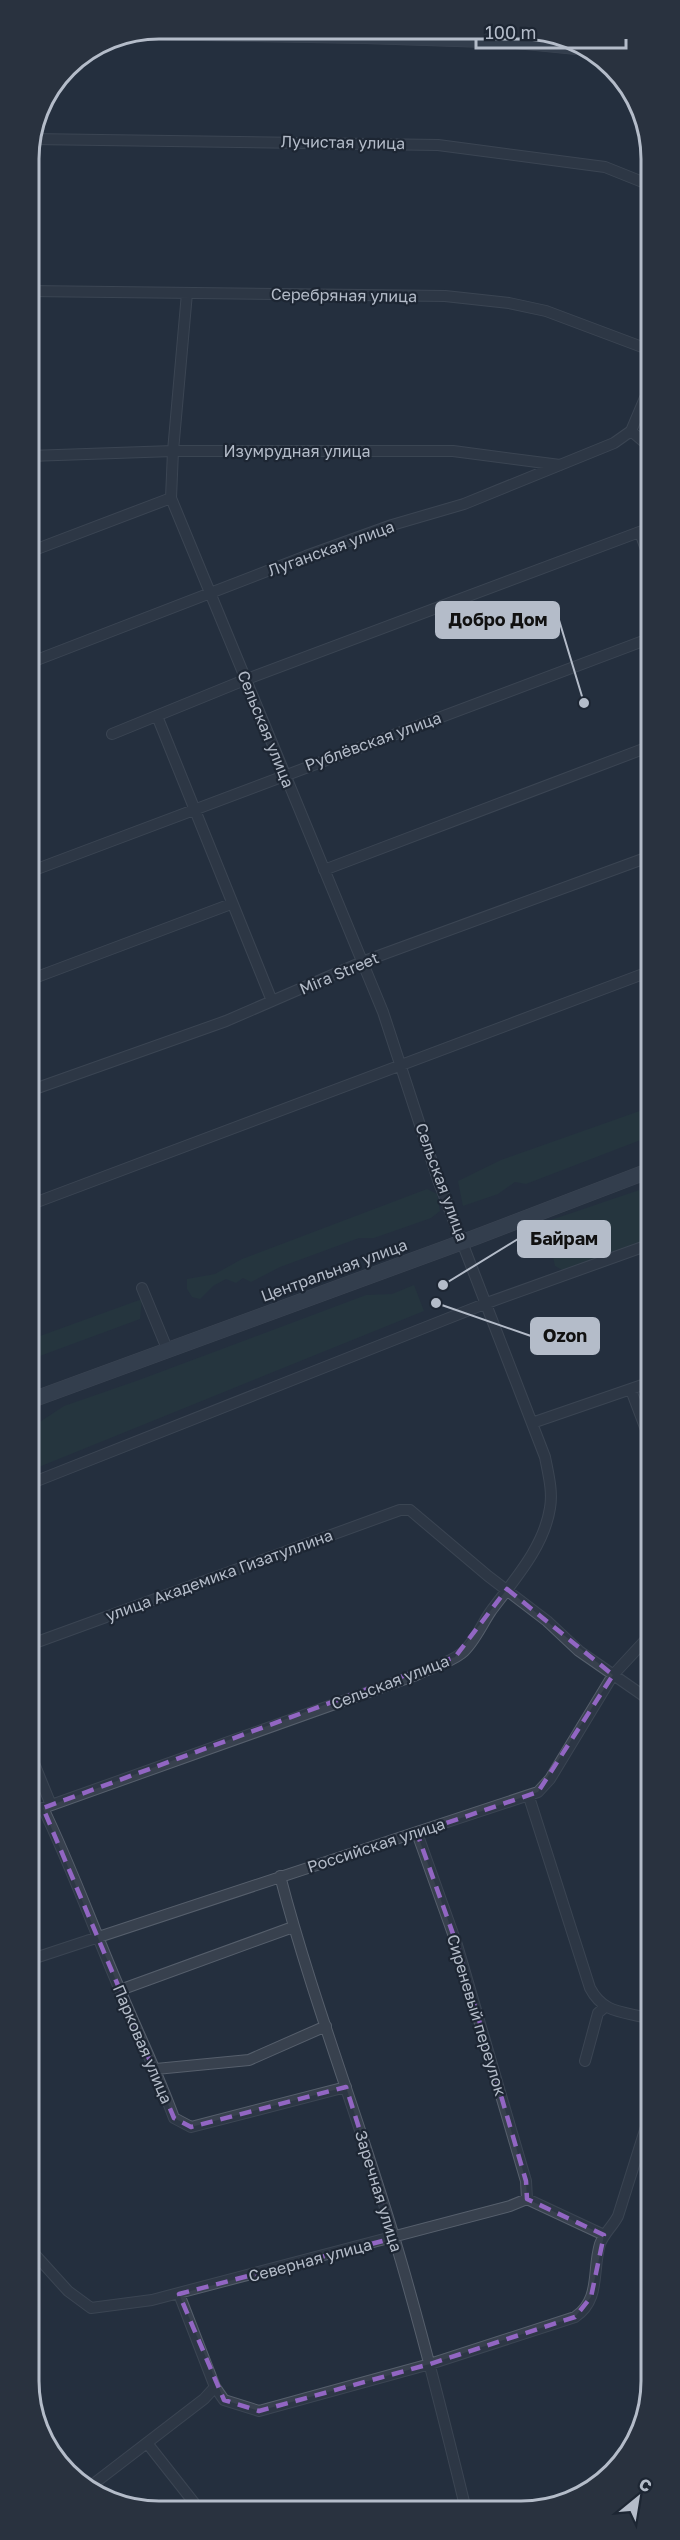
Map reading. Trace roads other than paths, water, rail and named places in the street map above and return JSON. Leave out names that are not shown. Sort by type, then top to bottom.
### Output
[{"type":"street","points":[[452,39],[560,45]]},
{"type":"street","name":"Лучистая улица","points":[[41,139],[438,145],[605,167],[641,181]]},
{"type":"street","name":"Серебряная улица","points":[[39,291],[445,296],[509,303],[546,311],[641,347]]},
{"type":"street","name":"Сельская улица","points":[[39,1810],[416,1675],[456,1657],[467,1648],[537,1545],[551,1506],[550,1479],[545,1457],[464,1241],[438,1180],[401,1064],[362,962],[171,498],[173,452],[188,293]]},
{"type":"street","points":[[641,407],[631,431],[641,439]]},
{"type":"street","name":"Луганская улица","points":[[39,659],[392,525],[464,504],[564,465],[614,443],[631,431]]},
{"type":"street","name":"Изумрудная улица","points":[[39,456],[173,452],[453,451],[564,465]]},
{"type":"street","points":[[39,548],[171,498]]},
{"type":"street","points":[[112,734],[246,680],[641,532]]},
{"type":"street","name":"Рублёвская улица","points":[[39,868],[284,774],[641,642]]},
{"type":"street","points":[[157,716],[192,809],[272,1001]]},
{"type":"street","points":[[324,870],[641,750]]},
{"type":"street","name":"Mira Street","points":[[39,1087],[226,1021],[362,962],[641,860]]},
{"type":"street","points":[[39,976],[231,904]]},
{"type":"street","points":[[39,1201],[641,974]]},
{"type":"street","name":"Центральная улица","points":[[39,1397],[641,1174]]},
{"type":"street","points":[[39,1480],[487,1303],[641,1248]]},
{"type":"street","points":[[142,1288],[168,1351]]},
{"type":"street","points":[[532,1423],[641,1386]]},
{"type":"street","points":[[631,1390],[641,1416]]},
{"type":"street","name":"улица Академика Гизатуллина","points":[[39,1641],[400,1510],[410,1510],[488,1576],[507,1589]]},
{"type":"street","points":[[507,1589],[579,1651],[641,1694]]},
{"type":"street","name":"Российская улица","points":[[39,1957],[280,1876],[529,1797],[538,1792],[550,1779],[613,1675],[641,1645]]},
{"type":"street","name":"Парковая улица","points":[[39,1782],[98,1936],[156,2069],[174,2118],[191,2127],[346,2087]]},
{"type":"street","points":[[529,1797],[590,1988],[605,2007],[641,2016]]},
{"type":"street","name":"Сиреневый переулок","points":[[417,1833],[460,1956],[526,2181],[527,2199]]},
{"type":"street","name":"Заречная улица","points":[[280,1876],[293,1927],[394,2238],[430,2364],[464,2501]]},
{"type":"street","points":[[120,1990],[293,1927]]},
{"type":"street","points":[[585,2061],[598,2013],[605,2007]]},
{"type":"street","points":[[156,2069],[249,2060],[326,2026]]},
{"type":"street","points":[[179,2294],[214,2387],[224,2400],[259,2411],[430,2364],[575,2317],[584,2311],[591,2297],[599,2247],[604,2235],[613,2226],[618,2216],[641,2143]]},
{"type":"street","points":[[527,2199],[604,2235]]},
{"type":"street","name":"Северная улица","points":[[39,2259],[68,2291],[91,2308],[179,2294],[394,2238],[510,2206],[527,2199]]},
{"type":"street","points":[[95,2483],[204,2399],[214,2387]]},
{"type":"street","points":[[147,2443],[193,2501]]},
{"type":"place","name":"Добро Дом","points":[[584,703]]},
{"type":"place","name":"Байрам","points":[[443,1285]]},
{"type":"place","name":"Ozon","points":[[436,1303]]}]
